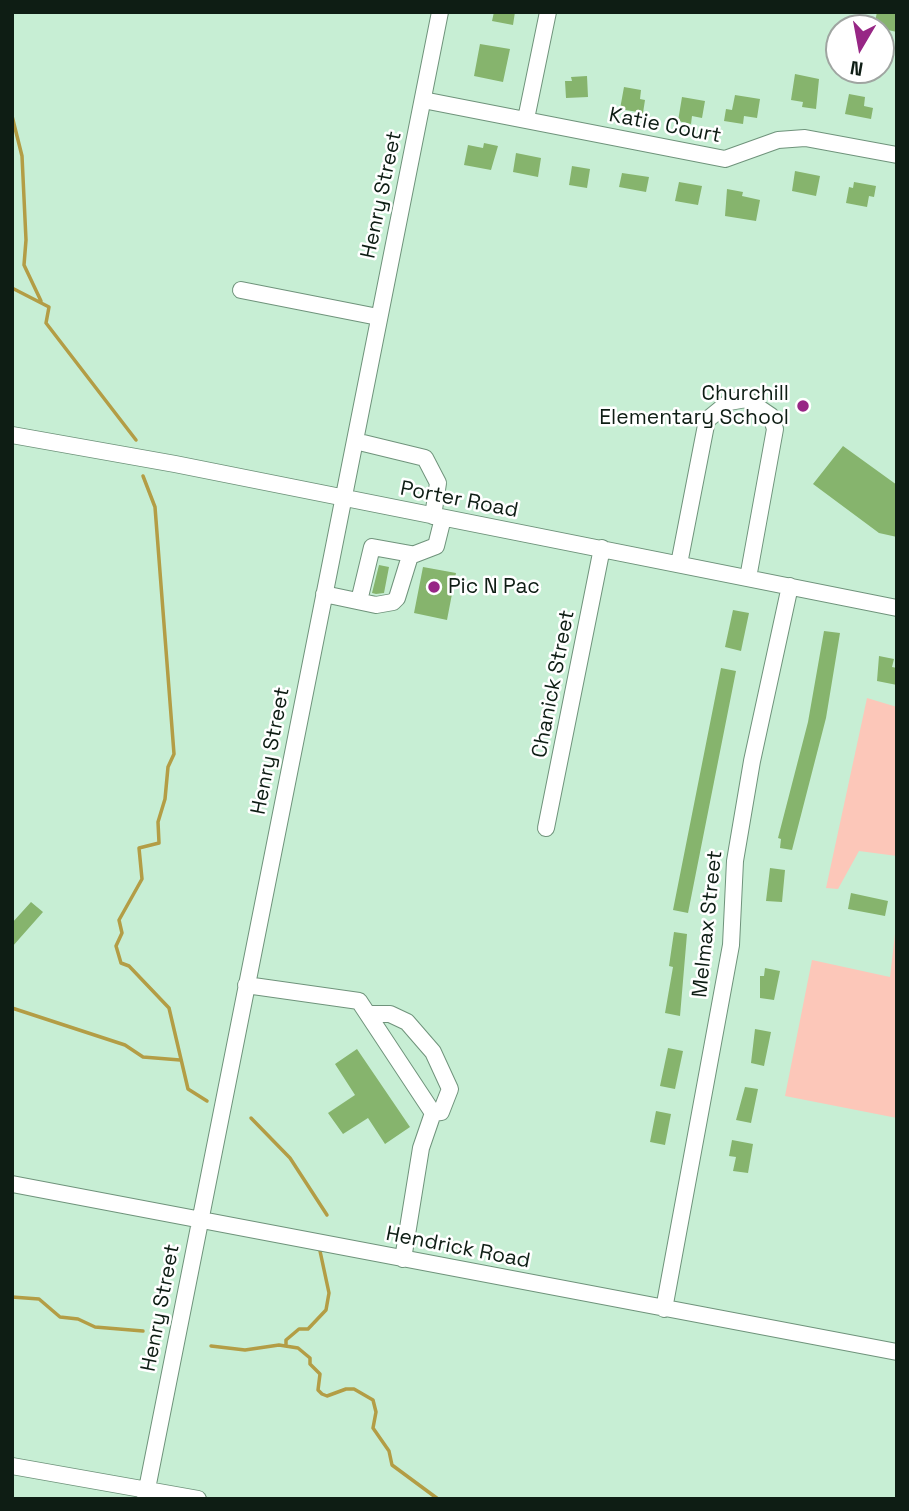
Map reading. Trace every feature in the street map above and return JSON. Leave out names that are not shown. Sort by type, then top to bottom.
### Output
[{"type":"street","name":"Henry Street","points":[[146,1493],[440,12]]},
{"type":"street","points":[[526,119],[548,12]]},
{"type":"street","name":"Katie Court","points":[[423,100],[725,159],[778,140],[805,138],[897,156]]},
{"type":"street","points":[[241,290],[378,317]]},
{"type":"street","points":[[680,564],[707,420],[729,401],[746,399],[771,416],[775,429],[748,578]]},
{"type":"street","name":"Porter Road","points":[[12,435],[175,464],[897,608]]},
{"type":"street","points":[[355,441],[425,458],[438,483],[436,546],[411,554],[372,547],[359,601]]},
{"type":"street","name":"Chanick Street","points":[[546,828],[602,548]]},
{"type":"street","points":[[324,594],[376,604],[393,602],[397,598],[411,554]]},
{"type":"street","name":"Melmax Street","points":[[664,1309],[731,945],[735,862],[748,786],[790,586]]},
{"type":"street","points":[[246,985],[359,1001],[433,1113]]},
{"type":"street","points":[[368,1014],[390,1014],[407,1022],[433,1052],[450,1089],[441,1112],[433,1113]]},
{"type":"street","points":[[403,1259],[421,1148],[433,1113]]},
{"type":"street","name":"Hendrick Road","points":[[12,1184],[897,1352]]},
{"type":"street","points":[[12,1466],[146,1493],[198,1499]]},
{"type":"shaded area","points":[[867,698],[897,707],[897,856],[859,851],[838,889],[826,888]]},
{"type":"shaded area","points":[[897,917],[897,1118],[785,1096],[812,960],[890,977]]},
{"type":"building","points":[[494,12],[515,12],[513,25],[492,21]]},
{"type":"building","points":[[897,12],[897,32],[895,14],[877,14]]},
{"type":"building","points":[[480,44],[510,49],[503,82],[474,76]]},
{"type":"building","points":[[795,74],[819,79],[816,109],[802,107],[803,102],[791,100]]},
{"type":"building","points":[[587,76],[588,97],[566,98],[565,81],[572,81],[571,77]]},
{"type":"building","points":[[624,87],[641,90],[640,99],[645,100],[643,113],[620,109]]},
{"type":"building","points":[[849,94],[865,97],[864,106],[873,108],[871,119],[845,114]]},
{"type":"building","points":[[735,95],[760,99],[757,118],[744,116],[743,124],[724,121],[726,109],[732,110]]},
{"type":"building","points":[[682,97],[705,101],[702,118],[692,116],[691,124],[678,121]]},
{"type":"building","points":[[484,143],[498,146],[491,170],[464,165],[468,145],[483,148]]},
{"type":"building","points":[[516,153],[541,158],[538,177],[513,172]]},
{"type":"building","points":[[572,166],[590,169],[587,188],[569,185]]},
{"type":"building","points":[[795,171],[820,176],[816,196],[792,191]]},
{"type":"building","points":[[622,173],[649,177],[646,192],[619,187]]},
{"type":"building","points":[[679,182],[702,186],[698,205],[675,201]]},
{"type":"building","points":[[854,182],[876,186],[874,197],[869,196],[867,207],[846,203],[849,187],[853,188]]},
{"type":"building","points":[[727,189],[743,192],[742,196],[760,200],[756,221],[725,216]]},
{"type":"building","points":[[843,446],[897,485],[897,537],[879,533],[813,484]]},
{"type":"building","points":[[379,565],[389,567],[384,593],[376,594],[372,593]]},
{"type":"building","points":[[423,567],[456,573],[447,620],[414,613]]},
{"type":"building","points":[[733,610],[749,613],[741,651],[725,647]]},
{"type":"building","points":[[824,631],[840,633],[826,718],[792,850],[780,848],[781,839],[778,838],[808,722]]},
{"type":"building","points":[[879,656],[894,659],[892,667],[897,668],[897,685],[877,681]]},
{"type":"building","points":[[721,668],[736,671],[688,913],[673,910]]},
{"type":"building","points":[[770,868],[785,870],[782,902],[766,901]]},
{"type":"building","points":[[851,893],[888,901],[885,916],[848,909]]},
{"type":"building","points":[[31,902],[43,912],[12,947],[12,923]]},
{"type":"building","points":[[674,932],[687,934],[680,1016],[665,1013],[673,967],[669,966]]},
{"type":"building","points":[[765,968],[780,971],[774,1000],[760,998],[760,976],[764,976]]},
{"type":"building","points":[[755,1029],[771,1032],[764,1066],[751,1063]]},
{"type":"building","points":[[668,1048],[683,1051],[675,1089],[660,1086]]},
{"type":"building","points":[[357,1049],[410,1127],[385,1144],[368,1118],[343,1134],[328,1113],[355,1095],[335,1064]]},
{"type":"building","points":[[745,1087],[758,1089],[751,1123],[736,1120]]},
{"type":"building","points":[[656,1111],[671,1114],[665,1145],[650,1142]]},
{"type":"building","points":[[732,1140],[753,1144],[748,1173],[733,1171],[736,1157],[729,1156]]},
{"type":"waterway","points":[[12,116],[22,156],[26,240],[24,265],[41,301]]},
{"type":"waterway","points":[[12,288],[49,307],[46,323],[136,440]]},
{"type":"waterway","points":[[143,476],[155,507],[174,754],[168,767],[165,799],[158,822],[159,843],[139,848],[142,879],[119,920],[122,933],[116,946],[121,963],[129,966],[169,1008],[188,1089],[207,1101]]},
{"type":"waterway","points":[[12,1008],[125,1045],[143,1057],[180,1060]]},
{"type":"waterway","points":[[251,1118],[290,1158],[327,1215]]},
{"type":"waterway","points":[[286,1345],[286,1340],[299,1329],[308,1329],[326,1310],[329,1293],[320,1251]]},
{"type":"waterway","points":[[12,1297],[39,1299],[60,1317],[78,1319],[95,1327],[143,1331]]},
{"type":"waterway","points":[[211,1346],[245,1350],[279,1345],[298,1348],[310,1358],[310,1364],[320,1374],[318,1390],[322,1394],[327,1396],[354,1389],[373,1400],[376,1412],[373,1428],[389,1451],[392,1465],[438,1499]]},
{"type":"place","name":"Churchill Elementary School","points":[[803,406]]},
{"type":"place","name":"Pic N Pac","points":[[434,587]]}]
